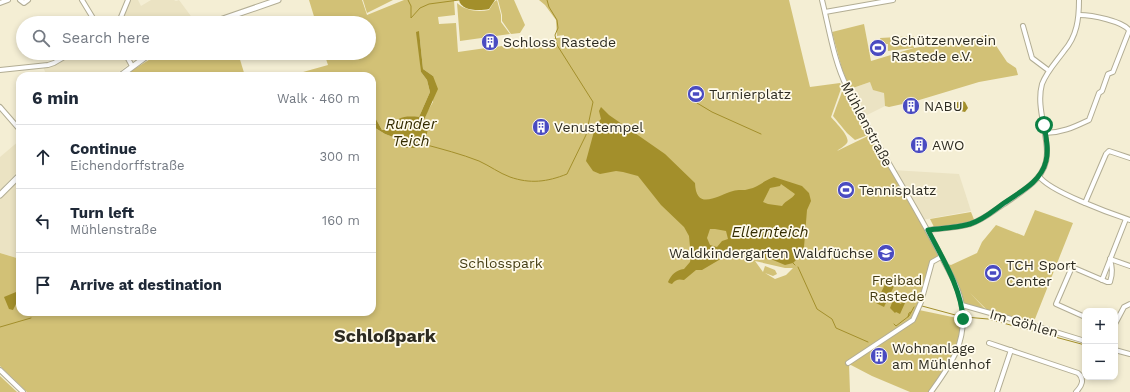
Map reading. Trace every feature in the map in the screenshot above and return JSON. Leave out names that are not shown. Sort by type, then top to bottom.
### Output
[{"type":"street","points":[[0,3],[8,0]]},
{"type":"street","points":[[20,0],[24,2],[28,0]]},
{"type":"street","points":[[82,0],[92,16]]},
{"type":"street","points":[[121,16],[128,0]]},
{"type":"street","points":[[229,16],[269,1],[278,0]]},
{"type":"street","name":"Mühlenstraße","points":[[822,0],[835,53],[845,85],[928,230],[956,288],[962,305],[962,330],[959,347],[954,358],[931,392]]},
{"type":"street","points":[[825,12],[893,0]]},
{"type":"street","points":[[928,230],[964,226],[981,219],[1022,192],[1039,176],[1044,168],[1047,157],[1040,97],[1042,84],[1048,70],[1071,42],[1078,26],[1078,0]]},
{"type":"street","points":[[1045,133],[1057,133],[1068,130],[1089,120],[1099,93],[1102,91],[1108,74],[1112,72],[1129,31],[1128,28],[1112,21],[1079,15]]},
{"type":"street","points":[[1023,26],[1032,58],[1048,70]]},
{"type":"street","points":[[0,70],[48,65],[59,60]]},
{"type":"street","points":[[129,60],[132,66]]},
{"type":"street","points":[[125,72],[141,60]]},
{"type":"street","points":[[0,107],[16,125]]},
{"type":"street","points":[[1085,203],[1106,154],[1109,151],[1130,158]]},
{"type":"street","points":[[1039,176],[1044,182],[1054,188],[1085,203],[1128,220],[1110,258],[1102,280]]},
{"type":"street","points":[[0,195],[16,179]]},
{"type":"street","points":[[848,363],[913,320],[921,302],[932,262],[941,257]]},
{"type":"street","points":[[1110,258],[1130,266]]},
{"type":"street","points":[[1082,316],[1056,304],[1072,267],[1110,282],[1112,268],[1110,258]]},
{"type":"street","points":[[1118,318],[1124,306],[1130,304]]},
{"type":"street","name":"Im Göhlen","points":[[962,305],[1082,340]]},
{"type":"street","points":[[989,343],[1078,373],[1082,377],[1082,380],[1080,388],[1076,392]]},
{"type":"street","points":[[997,392],[1011,350]]},
{"type":"street","points":[[1118,351],[1130,354]]},
{"type":"street","points":[[0,370],[23,392]]},
{"type":"shaded area","points":[[128,0],[138,0],[141,6],[151,0],[179,0],[191,16],[121,16]]},
{"type":"shaded area","points":[[58,60],[128,60],[130,63],[119,72],[45,72],[43,67]]},
{"type":"shaded area","points":[[870,82],[884,93],[885,106],[865,116],[850,89]]},
{"type":"shaded area","points":[[16,143],[16,173],[0,190],[0,157]]},
{"type":"shaded area","points":[[892,170],[959,174],[971,211],[922,220]]},
{"type":"shaded area","points":[[16,182],[16,258],[0,253],[0,198]]},
{"type":"green space","name":"Schlosspark","points":[[309,0],[362,0],[367,15],[404,0],[454,0],[455,15],[438,17],[439,24],[456,23],[458,52],[486,48],[488,50],[494,49],[495,47],[564,37],[564,35],[557,36],[556,20],[545,5],[539,0],[789,0],[810,87],[840,83],[842,86],[831,117],[845,133],[848,140],[846,144],[837,151],[872,134],[940,256],[931,261],[919,310],[962,319],[959,347],[931,392],[910,392],[872,376],[849,364],[850,392],[27,392],[0,366],[0,253],[16,258],[16,316],[376,316],[376,128],[393,137],[396,143],[403,148],[415,148],[425,142],[429,126],[424,120],[433,102],[433,76],[423,69],[419,31],[421,72],[427,80],[430,92],[419,117],[409,118],[392,127],[382,130],[376,119],[376,72],[303,72],[328,65],[326,60],[376,60],[376,16],[314,16]],"holes":[[[755,261],[785,268],[793,268],[786,275],[775,279],[765,273],[773,276],[777,274],[775,270],[765,266],[763,272]]]},
{"type":"green space","points":[[363,0],[393,0],[367,13]]},
{"type":"green space","points":[[497,0],[501,15],[501,22],[510,34],[460,41],[457,3],[468,9],[485,11],[489,10]]},
{"type":"green space","points":[[498,0],[514,0],[525,25],[520,33],[511,34],[502,21]]},
{"type":"green space","points":[[864,24],[871,61],[914,48],[989,35],[1007,62],[1016,68],[1018,75],[979,82],[916,101],[889,107],[885,106],[884,93],[873,90],[870,82],[850,89],[842,69],[832,32]]},
{"type":"green space","points":[[914,36],[914,48],[888,51],[888,44],[882,44],[880,38]]},
{"type":"green space","points":[[149,60],[240,60],[244,72],[129,72]]},
{"type":"green space","points":[[843,89],[868,135],[855,140],[833,116]]},
{"type":"green space","points":[[1035,210],[1073,223],[1033,324],[988,311],[970,293],[987,311],[963,304],[945,263],[951,265],[977,253],[982,242],[996,225],[1024,236]]},
{"type":"green space","points":[[971,212],[975,222],[935,229],[930,219]]},
{"type":"green space","points":[[0,376],[17,392],[0,392]]},
{"type":"water","points":[[459,0],[495,0],[489,9],[480,10],[467,8],[460,4]]},
{"type":"water","name":"Runder Teich","points":[[419,31],[423,69],[433,76],[438,89],[424,120],[429,126],[425,142],[415,148],[403,148],[396,143],[393,137],[376,128],[376,119],[382,130],[389,129],[398,119],[419,117],[430,92],[427,80],[421,72],[416,32]]},
{"type":"water","points":[[962,101],[965,102],[968,108],[965,112],[956,110],[950,106],[950,104]]},
{"type":"water","name":"Ellernteich","points":[[601,107],[609,115],[665,154],[695,183],[696,192],[699,197],[704,199],[715,198],[735,190],[752,188],[774,177],[802,186],[809,193],[811,201],[807,210],[804,247],[800,256],[793,263],[785,265],[773,260],[753,256],[741,249],[736,250],[702,270],[696,270],[684,280],[675,281],[672,284],[669,283],[668,282],[672,275],[679,270],[684,269],[690,262],[689,236],[684,227],[661,205],[638,176],[616,171],[600,174],[593,171],[586,161],[596,124],[601,119],[599,111]],"holes":[[[781,184],[795,194],[794,196],[782,206],[763,202],[770,188],[780,186]],[[710,229],[726,231],[728,239],[722,241],[717,247],[710,245],[707,238]]]},
{"type":"water","points":[[889,276],[897,280],[884,307],[876,303]]},
{"type":"water","points":[[16,292],[16,304],[13,310],[9,309],[4,297]]},
{"type":"water","points":[[893,300],[901,304],[902,302],[905,303],[900,314],[895,313],[890,308]]},
{"type":"waterway","points":[[408,0],[411,6],[411,18],[420,8],[429,4],[459,0]]},
{"type":"waterway","points":[[423,144],[472,158],[506,175],[525,181],[552,179],[567,174],[586,135],[593,102],[557,45],[555,35],[558,28],[557,20],[549,7],[547,0]]},
{"type":"waterway","points":[[697,103],[712,112],[761,134]]},
{"type":"waterway","points":[[798,267],[817,309],[832,319],[836,328],[868,342]]},
{"type":"waterway","points":[[922,306],[959,316]]},
{"type":"waterway","points":[[894,324],[896,326],[909,316],[914,307]]},
{"type":"waterway","points":[[908,317],[909,313],[911,312]]},
{"type":"waterway","points":[[965,317],[988,319],[1082,344]]},
{"type":"waterway","points":[[0,327],[31,318]]},
{"type":"waterway","points":[[1118,353],[1130,356]]},
{"type":"place","name":"Schloss Rastede","points":[[490,42]]},
{"type":"place","name":"Schützenverein Rastede e.V.","points":[[878,48]]},
{"type":"place","name":"Turnierplatz","points":[[696,94]]},
{"type":"place","name":"NABU","points":[[911,106]]},
{"type":"place","name":"Venustempel","points":[[541,127]]},
{"type":"place","name":"AWO","points":[[919,145]]},
{"type":"place","name":"Tennisplatz","points":[[846,190]]},
{"type":"place","name":"Waldkindergarten Waldfüchse","points":[[886,253]]},
{"type":"place","name":"TCH Sport Center","points":[[993,273]]},
{"type":"place","name":"Wohnanlage am Mühlenhof","points":[[879,356]]},
{"type":"district","name":"Schloßpark","points":[[385,336]]},
{"type":"route","points":[[963,319],[962,305],[956,288],[928,230],[964,226],[973,223],[1022,192],[1030,185],[1039,176],[1046,162],[1047,145],[1044,125]]},
{"type":"park label","name":"Freibad Rastede","points":[[897,288]]}]
